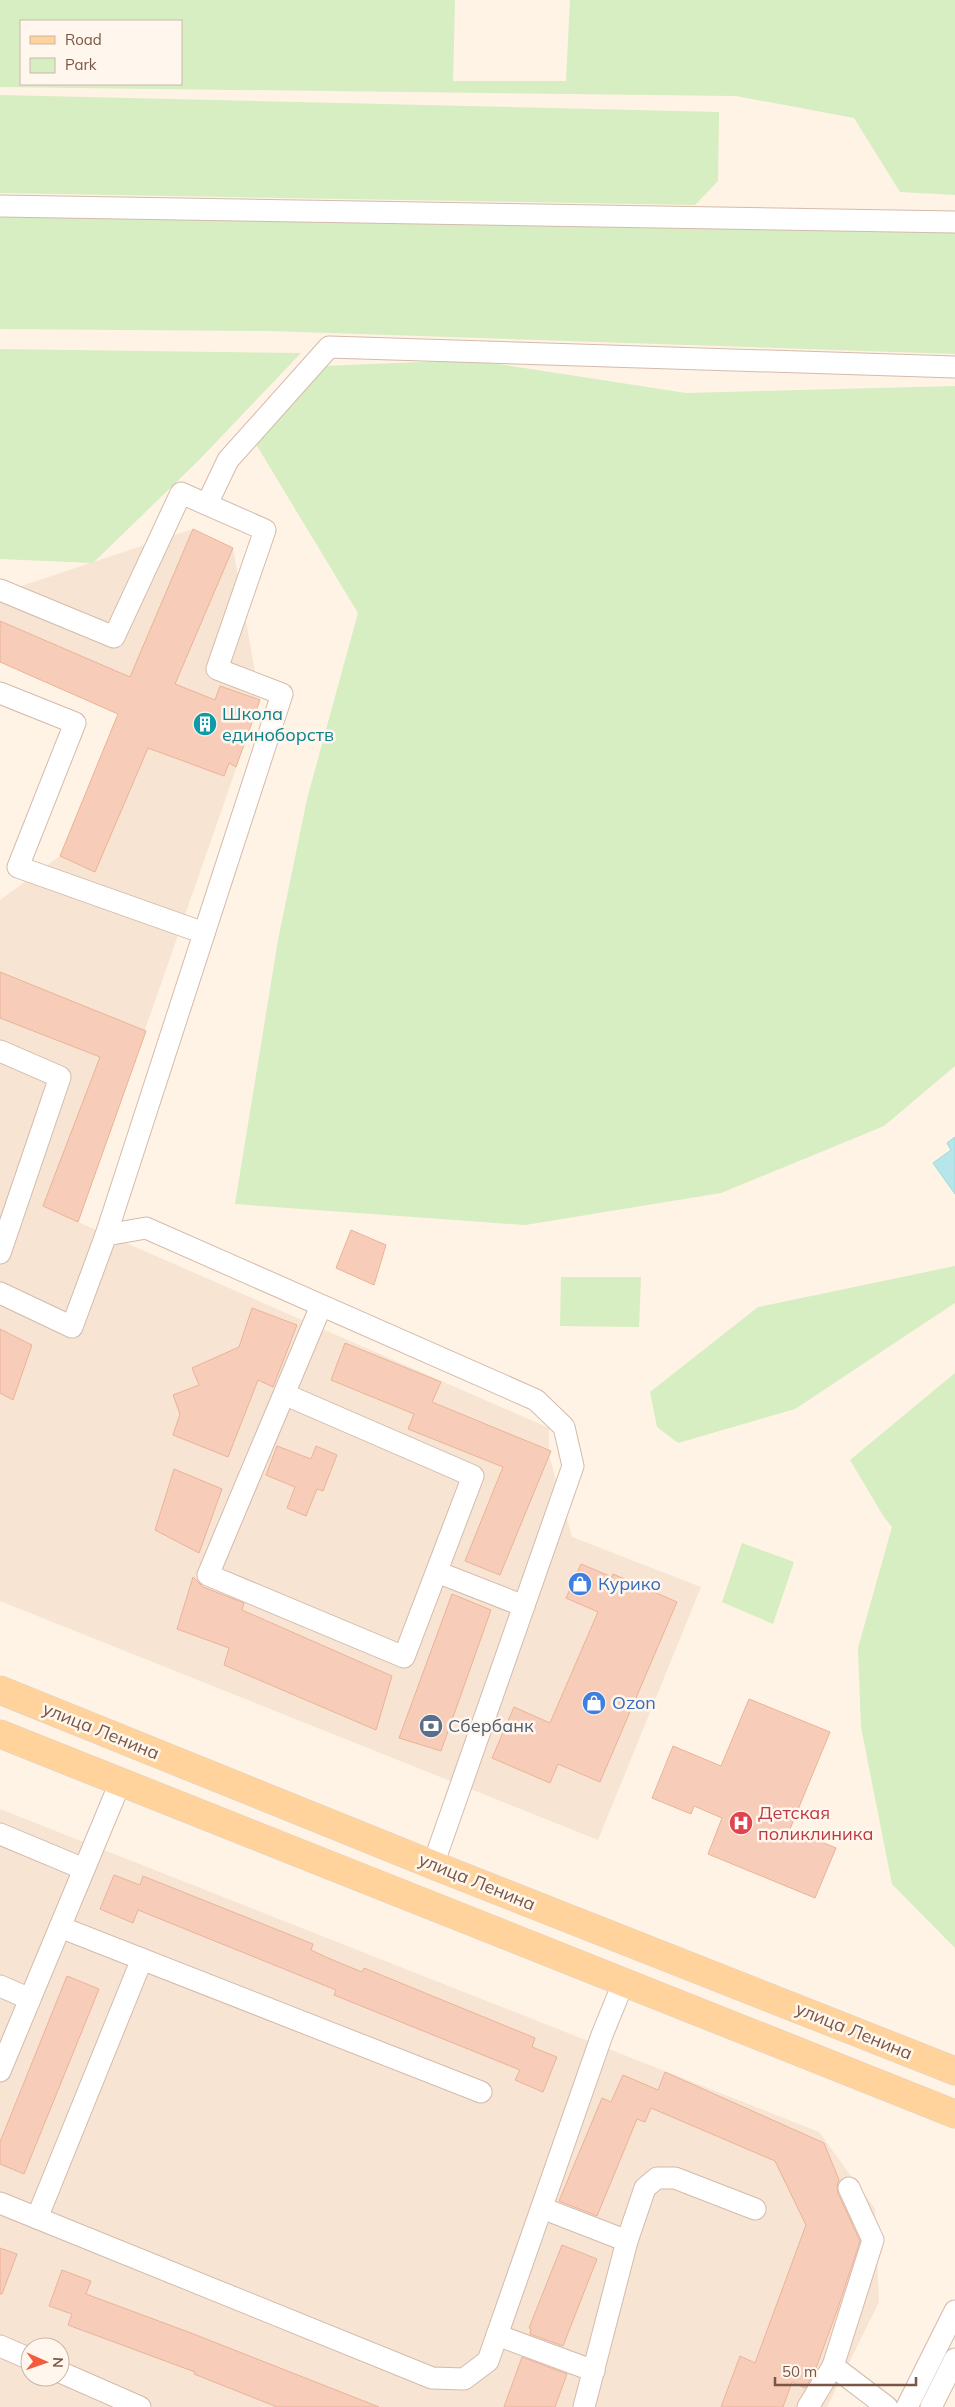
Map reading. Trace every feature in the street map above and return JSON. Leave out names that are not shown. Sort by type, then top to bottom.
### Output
[{"type":"main road","name":"улица Ленина","points":[[0,1690],[433,1865],[955,2071]]},
{"type":"main road","points":[[0,1734],[955,2114]]},
{"type":"main road","points":[[120,1783],[134,1744]]},
{"type":"main road","points":[[419,1901],[433,1865]]},
{"type":"street","points":[[0,206],[955,222]]},
{"type":"street","points":[[207,504],[228,460],[329,347],[955,367]]},
{"type":"street","points":[[0,590],[114,637],[181,494],[265,530],[217,669],[282,694],[106,1234],[72,1327],[0,1293]]},
{"type":"street","points":[[0,693],[75,723],[18,867],[204,933]]},
{"type":"street","points":[[0,1051],[60,1077],[0,1253]]},
{"type":"street","points":[[106,1234],[146,1228],[536,1400],[564,1427],[573,1466],[433,1865]]},
{"type":"street","points":[[284,1394],[474,1476],[404,1658],[208,1575],[284,1394],[321,1306]]},
{"type":"street","points":[[437,1572],[524,1606]]},
{"type":"street","points":[[0,2071],[7,2036],[30,1999],[120,1783]]},
{"type":"street","points":[[0,1834],[84,1869]]},
{"type":"street","points":[[60,1927],[481,2092]]},
{"type":"street","points":[[37,2218],[142,1959]]},
{"type":"street","points":[[0,2203],[432,2378],[464,2379],[488,2361],[602,2035],[624,1981]]},
{"type":"street","points":[[0,1986],[30,1999]]},
{"type":"street","points":[[584,2407],[627,2241],[645,2188],[657,2178],[675,2178],[755,2209]]},
{"type":"street","points":[[808,2407],[833,2366],[873,2240],[850,2188]]},
{"type":"street","points":[[542,2208],[627,2241]]},
{"type":"street","points":[[907,2407],[955,2311]]},
{"type":"street","points":[[497,2335],[594,2371]]},
{"type":"street","points":[[0,2346],[20,2355]]},
{"type":"street","points":[[931,2407],[954,2365],[932,2357]]},
{"type":"street","points":[[833,2366],[887,2407]]},
{"type":"street","points":[[70,2376],[140,2407]]},
{"type":"shaded area","points":[[193,529],[233,548],[260,700],[78,1222],[549,1428],[549,1455],[572,1537],[701,1587],[598,1840],[0,1601],[0,900],[60,856],[118,714],[0,662],[0,593]]},
{"type":"shaded area","points":[[0,1809],[819,2132],[875,2209],[879,2302],[827,2407],[0,2407]]},
{"type":"green space","points":[[0,0],[455,0],[453,81],[566,81],[570,0],[955,0],[955,195],[900,192],[854,118],[736,96],[0,87]]},
{"type":"green space","points":[[0,95],[719,112],[718,181],[695,205],[0,193]]},
{"type":"green space","points":[[0,214],[955,232],[955,354],[270,331],[0,329]]},
{"type":"green space","points":[[0,349],[301,353],[198,461],[93,563],[0,559]]},
{"type":"green space","points":[[472,360],[686,393],[955,386],[955,1066],[884,1126],[721,1193],[525,1225],[235,1204],[278,940],[307,799],[358,613],[254,441],[322,366]]},
{"type":"green space","points":[[955,1266],[955,1303],[795,1409],[678,1443],[657,1427],[650,1392],[758,1307]]},
{"type":"green space","points":[[561,1277],[641,1277],[639,1327],[560,1326]]},
{"type":"green space","points":[[955,1373],[955,1948],[892,1884],[861,1727],[858,1648],[892,1527],[850,1460]]},
{"type":"green space","points":[[742,1543],[794,1562],[773,1624],[722,1602]]},
{"type":"water","points":[[955,1137],[955,1194],[933,1163],[951,1150],[947,1143]]},
{"type":"building","points":[[193,529],[233,548],[175,684],[215,700],[220,686],[260,700],[236,767],[229,763],[224,776],[148,748],[95,872],[60,856],[118,714],[0,662],[0,621],[130,677]]},
{"type":"building","points":[[0,972],[146,1031],[78,1222],[43,1206],[100,1057],[0,1018]]},
{"type":"building","points":[[351,1230],[386,1245],[374,1285],[336,1268]]},
{"type":"building","points":[[252,1308],[297,1325],[273,1387],[258,1380],[228,1457],[173,1435],[180,1414],[173,1395],[199,1385],[192,1368],[239,1347]]},
{"type":"building","points":[[0,1329],[32,1345],[13,1400],[0,1393]]},
{"type":"building","points":[[345,1343],[441,1382],[432,1402],[551,1451],[500,1575],[465,1561],[503,1467],[408,1429],[414,1414],[331,1380]]},
{"type":"building","points":[[277,1446],[311,1459],[316,1446],[337,1455],[323,1491],[317,1489],[306,1516],[287,1508],[295,1487],[266,1475]]},
{"type":"building","points":[[174,1469],[222,1489],[199,1553],[155,1530]]},
{"type":"building","points":[[581,1564],[612,1577],[613,1574],[677,1602],[600,1782],[558,1764],[550,1783],[492,1758],[514,1707],[550,1723],[598,1612],[566,1598]]},
{"type":"building","points":[[193,1577],[203,1587],[244,1603],[242,1610],[392,1676],[376,1730],[224,1665],[229,1648],[177,1629]]},
{"type":"building","points":[[452,1594],[491,1610],[441,1751],[399,1738]]},
{"type":"building","points":[[749,1699],[830,1732],[790,1829],[836,1848],[815,1898],[708,1854],[722,1818],[694,1806],[691,1814],[652,1798],[673,1746],[721,1766]]},
{"type":"building","points":[[114,1875],[140,1885],[143,1876],[313,1944],[311,1950],[328,1958],[362,1972],[364,1968],[535,2038],[532,2047],[557,2057],[543,2092],[515,2080],[520,2070],[334,1995],[336,1990],[138,1910],[133,1923],[100,1909]]},
{"type":"building","points":[[67,1976],[99,1989],[24,2174],[0,2164],[0,2142]]},
{"type":"building","points":[[665,2072],[824,2143],[839,2180],[837,2186],[838,2193],[860,2241],[813,2376],[805,2388],[792,2382],[783,2407],[721,2407],[740,2356],[755,2363],[806,2225],[775,2161],[651,2108],[645,2122],[637,2119],[597,2216],[559,2201],[602,2098],[611,2102],[623,2075],[658,2090]]},
{"type":"building","points":[[562,2245],[597,2259],[563,2346],[530,2334],[531,2329],[529,2328]]},
{"type":"building","points":[[0,2248],[17,2254],[2,2294],[0,2294]]},
{"type":"building","points":[[62,2270],[91,2281],[86,2294],[379,2407],[277,2407],[194,2374],[195,2372],[68,2325],[72,2314],[49,2306]]},
{"type":"building","points":[[522,2357],[567,2374],[555,2407],[504,2407]]},
{"type":"place","name":"Школа единоборств","points":[[205,724]]},
{"type":"place","name":"Курико","points":[[580,1584]]},
{"type":"place","name":"Ozon","points":[[594,1703]]},
{"type":"place","name":"Сбербанк","points":[[431,1726]]},
{"type":"place","name":"Детская поликлиника","points":[[741,1823]]}]
